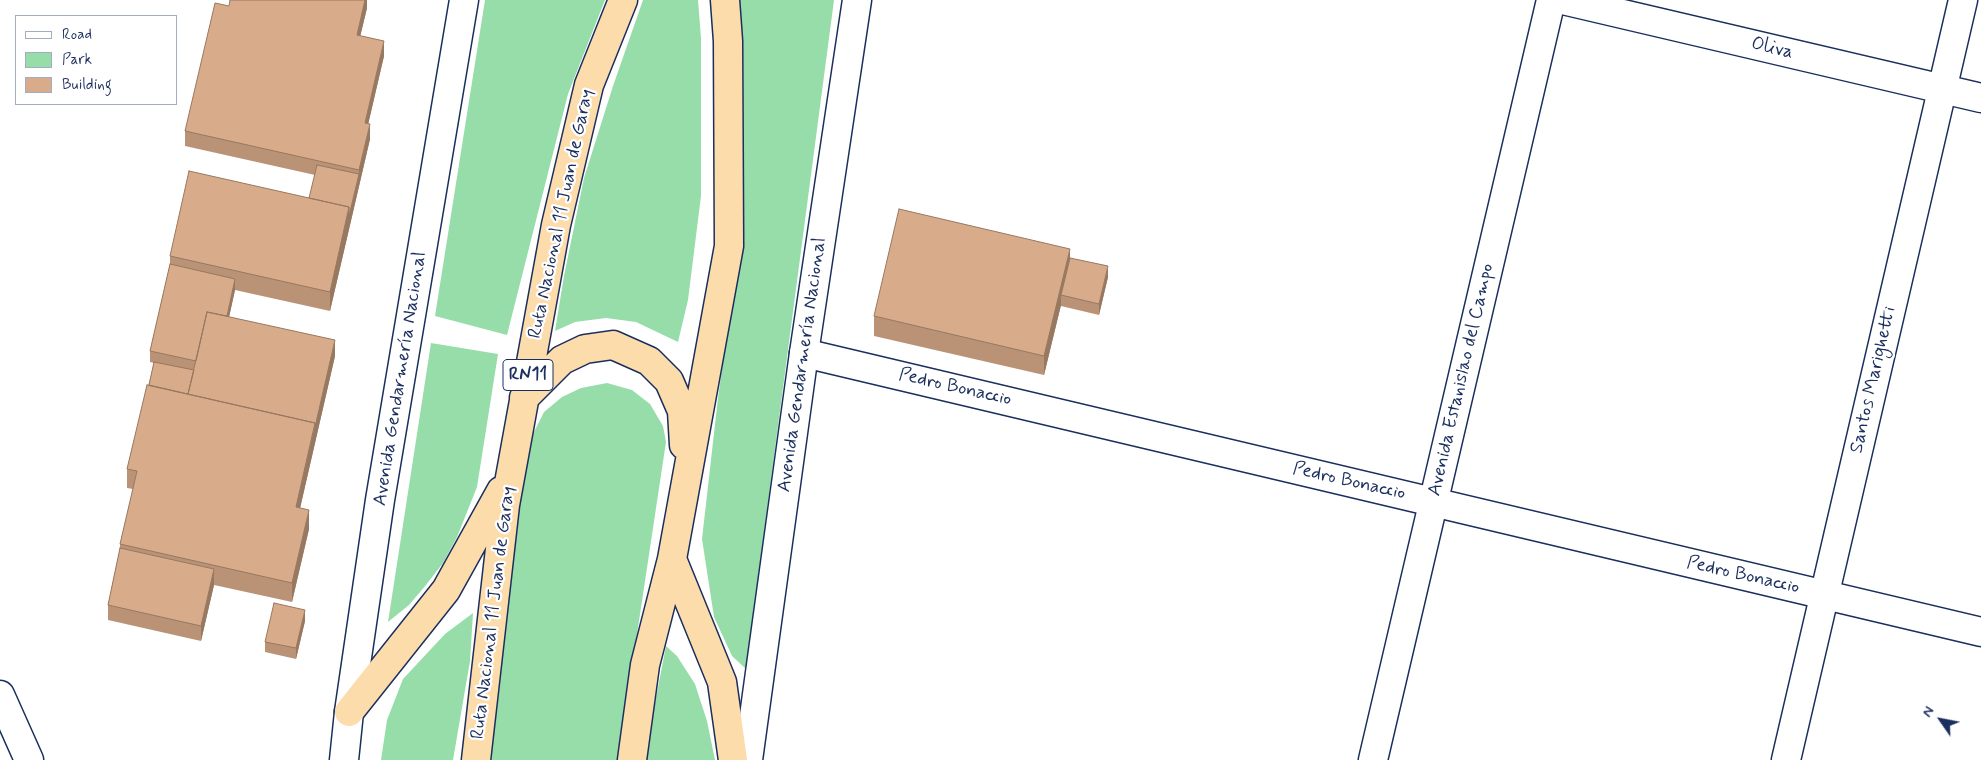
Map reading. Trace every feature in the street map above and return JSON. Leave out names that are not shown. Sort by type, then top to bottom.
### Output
[{"type":"highway","name":"Ruta Nacional 11 Juan de Garay","points":[[476,760],[504,505],[556,225],[589,85],[623,0]]},
{"type":"highway","points":[[632,760],[645,665],[672,559],[729,246],[728,41],[725,0]]},
{"type":"highway","points":[[524,398],[562,360],[585,349],[613,345],[650,361],[669,381],[682,411],[686,484]]},
{"type":"highway","points":[[350,712],[446,590],[510,474]]},
{"type":"highway","points":[[672,559],[722,682],[734,760]]},
{"type":"street","name":"Avenida Gendarmería Nacional","points":[[344,760],[380,500],[464,0]]},
{"type":"street","name":"Avenida Gendarmería Nacional","points":[[748,760],[804,353],[857,0]]},
{"type":"street","name":"Avenida Estanislao del Campo","points":[[1372,760],[1551,0]]},
{"type":"street","name":"Oliva","points":[[1563,0],[1981,98]]},
{"type":"street","name":"Santos Marighetti","points":[[1786,760],[1963,0]]},
{"type":"street","name":"Pedro Bonaccio","points":[[804,353],[1981,632]]},
{"type":"street","points":[[0,695],[29,760]]},
{"type":"green space","points":[[485,0],[605,0],[568,94],[507,335],[435,316]]},
{"type":"green space","points":[[643,0],[698,0],[701,38],[701,196],[688,300],[678,342],[636,322],[606,318],[575,322],[555,331],[584,178]]},
{"type":"green space","points":[[734,0],[834,0],[746,669],[732,656],[714,617],[702,539],[718,398],[744,209]]},
{"type":"green space","points":[[431,343],[498,354],[477,487],[457,537],[443,563],[426,585],[409,605],[388,622]]},
{"type":"green space","points":[[607,383],[632,390],[650,404],[663,426],[666,442],[618,760],[486,760],[511,554],[533,434],[544,412],[562,397],[581,388]]},
{"type":"green space","points":[[473,613],[470,661],[453,760],[381,760],[387,720],[403,679],[445,634]]},
{"type":"green space","points":[[666,646],[677,656],[695,684],[707,721],[715,760],[644,760]]},
{"type":"building","points":[[230,0],[365,0],[357,35],[384,41],[365,123],[370,124],[359,170],[185,131],[215,3],[229,6]]},
{"type":"building","points":[[317,165],[359,174],[349,216],[349,207],[309,198]]},
{"type":"building","points":[[189,171],[349,207],[330,292],[170,256]]},
{"type":"building","points":[[899,209],[1070,249],[1044,356],[874,316]]},
{"type":"building","points":[[1070,258],[1108,266],[1099,304],[1061,295]]},
{"type":"building","points":[[170,264],[235,279],[227,316],[207,312],[196,361],[150,351]]},
{"type":"building","points":[[207,312],[335,340],[315,427],[315,423],[188,394]]},
{"type":"building","points":[[154,362],[194,370],[188,394],[149,385]]},
{"type":"building","points":[[147,385],[315,423],[296,507],[309,510],[292,583],[120,544],[137,471],[127,469]]},
{"type":"building","points":[[120,548],[214,569],[201,626],[108,605]]},
{"type":"building","points":[[274,603],[305,610],[296,648],[265,642]]}]
